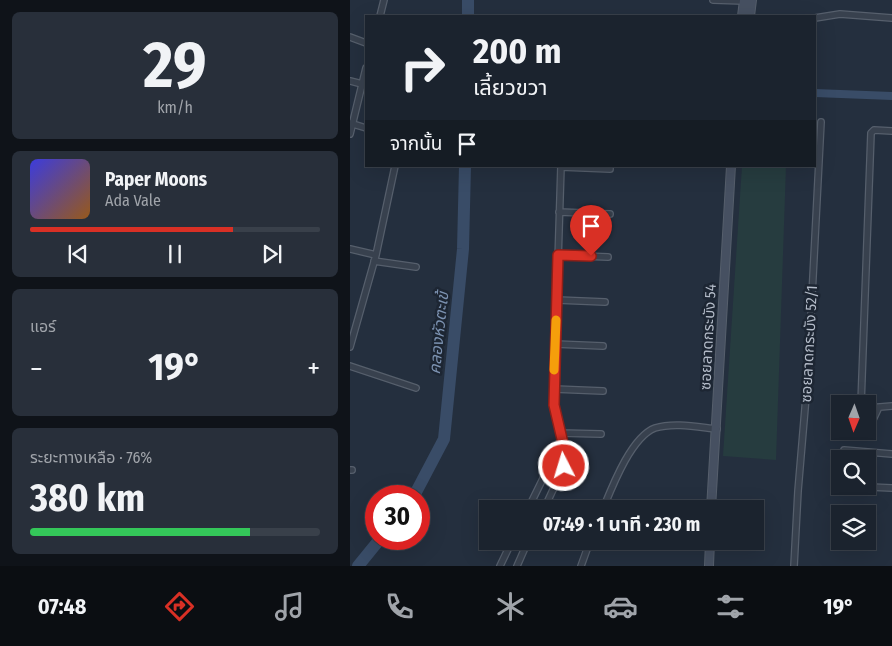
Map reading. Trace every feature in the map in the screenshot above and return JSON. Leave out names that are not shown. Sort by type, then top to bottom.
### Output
[{"type":"main road","points":[[742,15],[744,0]]},
{"type":"main road","points":[[751,15],[752,0]]},
{"type":"main road","name":"ซอยลาดกระบัง 54","points":[[712,500],[731,167]]},
{"type":"main road","points":[[709,566],[710,550]]},
{"type":"street","points":[[380,15],[384,0]]},
{"type":"street","points":[[714,0],[744,0]]},
{"type":"street","points":[[816,18],[840,14],[892,18]]},
{"type":"street","points":[[350,37],[365,43]]},
{"type":"street","points":[[350,134],[365,72]]},
{"type":"street","points":[[350,81],[362,84]]},
{"type":"street","name":"ซอยลาดกระบัง 52/1","points":[[794,566],[808,373],[821,122]]},
{"type":"street","points":[[351,124],[365,128]]},
{"type":"street","points":[[861,395],[871,133],[874,130],[892,130]]},
{"type":"street","points":[[350,347],[375,258],[395,167]]},
{"type":"street","points":[[548,500],[564,466],[566,456],[559,433],[554,389],[561,167],[610,169]]},
{"type":"street","points":[[559,212],[610,214]]},
{"type":"street","points":[[350,249],[375,258],[416,267]]},
{"type":"street","points":[[558,255],[608,257]]},
{"type":"street","points":[[556,300],[606,302]]},
{"type":"street","points":[[555,344],[603,346]]},
{"type":"street","points":[[350,366],[416,388]]},
{"type":"street","points":[[554,389],[603,391]]},
{"type":"street","points":[[876,413],[878,409],[892,406]]},
{"type":"street","points":[[607,500],[625,461],[647,433],[654,429],[674,426],[717,429]]},
{"type":"street","points":[[559,433],[601,434]]},
{"type":"street","points":[[532,500],[555,454],[564,446]]},
{"type":"street","points":[[876,453],[892,454]]},
{"type":"street","points":[[876,487],[892,488]]},
{"type":"street","points":[[500,566],[508,550]]},
{"type":"street","points":[[516,566],[524,550]]},
{"type":"street","points":[[581,566],[587,550]]},
{"type":"green space","points":[[742,167],[786,167],[776,460],[723,456]]},
{"type":"waterway","name":"คลองหัวตะเข้","points":[[468,0],[468,15]]},
{"type":"waterway","points":[[816,93],[892,96]]},
{"type":"waterway","name":"คลองหัวตะเข้","points":[[420,485],[444,439],[463,249],[465,167]]},
{"type":"waterway","name":"คลองหัวตะเข้","points":[[358,566],[371,550]]},
{"type":"slow traffic","points":[[554,370],[556,320]]},
{"type":"route","points":[[564,466],[566,456],[559,433],[554,405],[558,255],[591,256]]}]
